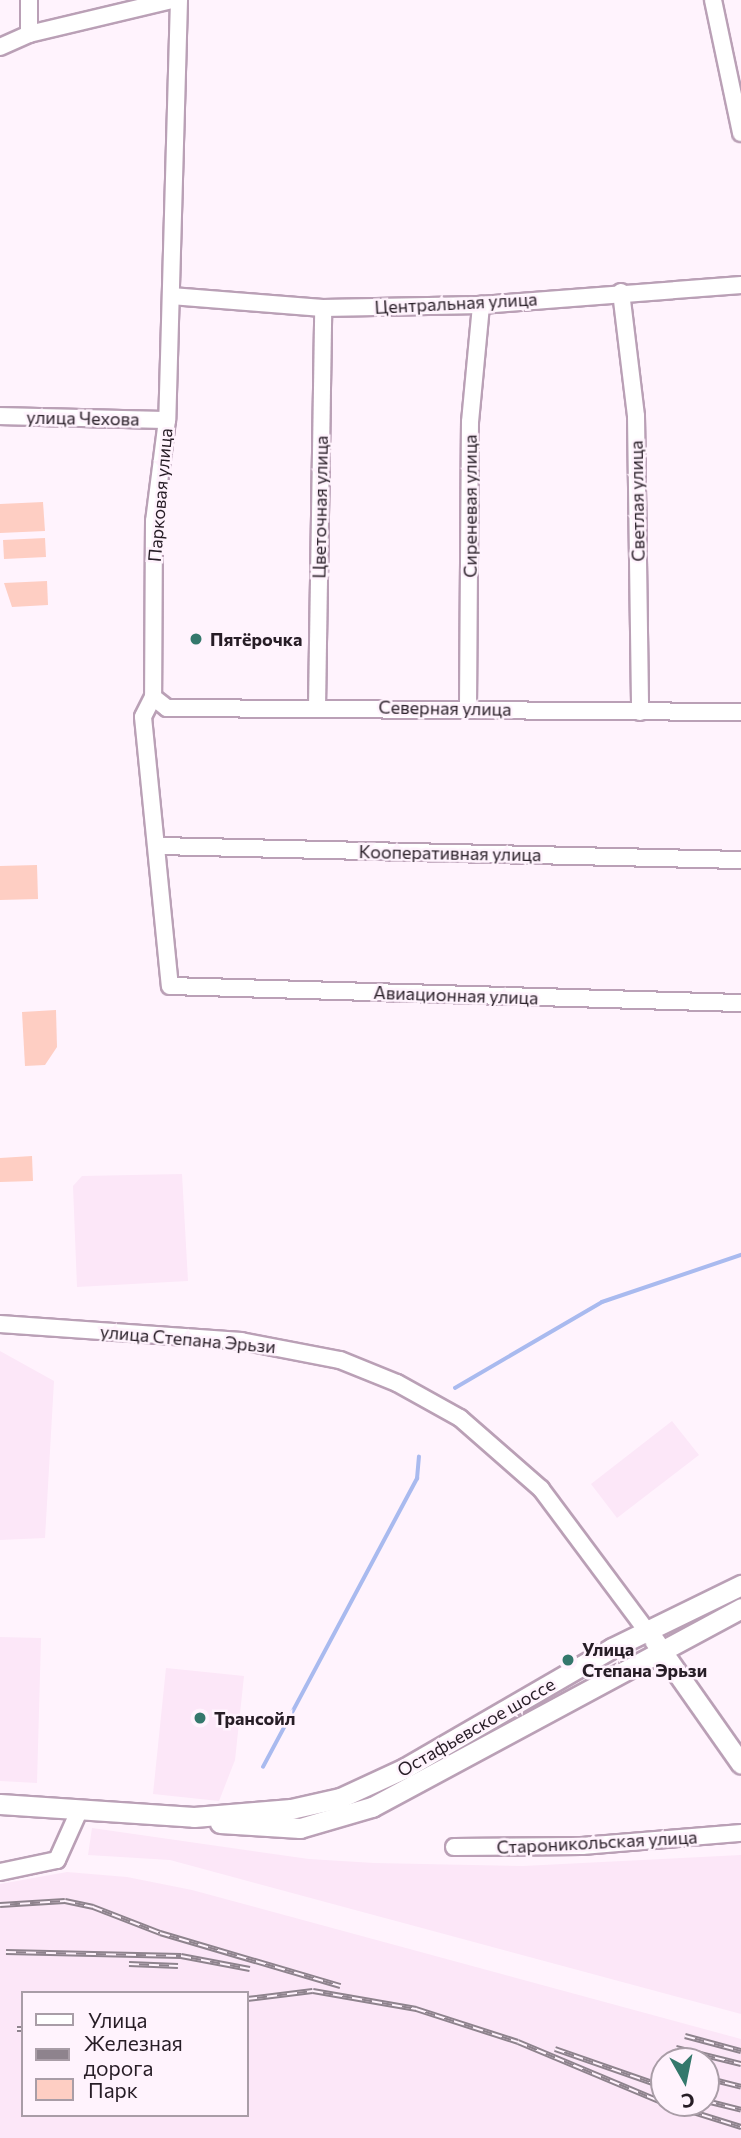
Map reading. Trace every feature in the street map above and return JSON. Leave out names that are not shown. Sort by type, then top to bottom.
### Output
[{"type":"main road","name":"Остафьевское шоссе","points":[[194,1818],[291,1809],[363,1789],[647,1631],[741,1585]]},
{"type":"main road","name":"Остафьевское шоссе","points":[[0,1804],[194,1818],[277,1829],[351,1815],[741,1608]]},
{"type":"main road","name":"улица Степана Эрьзи","points":[[647,1631],[741,1764]]},
{"type":"street","points":[[29,0],[29,34]]},
{"type":"street","points":[[0,47],[29,34],[172,0]]},
{"type":"street","name":"Парковая улица","points":[[170,986],[159,846],[143,717],[153,698],[154,521],[167,420],[179,0]]},
{"type":"street","points":[[713,0],[741,133]]},
{"type":"street","name":"Центральная улица","points":[[171,296],[323,308],[481,305],[621,292],[741,285]]},
{"type":"street","name":"Светлая улица","points":[[621,292],[636,416],[640,712]]},
{"type":"street","name":"Сиреневая улица","points":[[468,707],[470,422],[481,305]]},
{"type":"street","name":"Цветочная улица","points":[[317,707],[323,308]]},
{"type":"street","name":"улица Чехова","points":[[0,416],[167,420]]},
{"type":"street","name":"Северная улица","points":[[153,698],[167,708],[468,707],[741,712]]},
{"type":"street","name":"Кооперативная улица","points":[[159,846],[741,860]]},
{"type":"street","name":"Авиационная улица","points":[[170,986],[741,1003]]},
{"type":"street","name":"улица Степана Эрьзи","points":[[0,1324],[241,1341],[340,1360],[376,1373],[460,1418],[516,1464],[566,1518],[647,1631]]},
{"type":"street","points":[[0,1872],[57,1860],[79,1811]]},
{"type":"street","name":"Староникольская улица","points":[[454,1847],[582,1846],[741,1833]]},
{"type":"shaded area","points":[[182,1174],[188,1281],[77,1287],[73,1186],[82,1176]]},
{"type":"shaded area","points":[[0,1351],[54,1381],[45,1538],[0,1540]]},
{"type":"shaded area","points":[[672,1421],[699,1455],[617,1518],[591,1484]]},
{"type":"shaded area","points":[[0,1637],[41,1638],[37,1783],[0,1781]]},
{"type":"shaded area","name":"Трансойл","points":[[166,1668],[244,1676],[235,1760],[219,1801],[153,1794]]},
{"type":"shaded area","points":[[92,1828],[309,1859],[374,1863],[523,1866],[741,1855],[741,2014],[170,1860],[88,1855]]},
{"type":"shaded area","points":[[67,1872],[127,1877],[192,1890],[741,2039],[741,2138],[0,2138],[0,1884]]},
{"type":"green space","points":[[43,502],[45,531],[0,533],[0,504]]},
{"type":"green space","points":[[45,538],[46,557],[4,559],[3,540]]},
{"type":"green space","points":[[47,581],[48,605],[12,607],[4,583]]},
{"type":"green space","points":[[37,865],[38,899],[0,900],[0,866]]},
{"type":"green space","points":[[56,1010],[57,1047],[45,1065],[25,1066],[22,1012]]},
{"type":"green space","points":[[32,1156],[33,1181],[0,1182],[0,1158]]},
{"type":"waterway","points":[[455,1388],[602,1302],[741,1255]]},
{"type":"waterway","points":[[263,1767],[417,1479],[419,1457]]},
{"type":"railway","points":[[0,1905],[65,1901],[93,1907],[160,1933],[340,1986]]},
{"type":"railway","points":[[6,1952],[181,1956],[250,1969]]},
{"type":"railway","points":[[129,1964],[178,1966]]},
{"type":"railway","points":[[248,1999],[313,1991],[416,2009],[518,2042],[650,2097]]},
{"type":"railway","points":[[685,2036],[741,2051]]},
{"type":"railway","points":[[555,2049],[650,2082]]},
{"type":"railway","points":[[720,2059],[741,2064]]},
{"type":"railway","points":[[720,2082],[741,2087]]},
{"type":"railway","points":[[720,2105],[741,2110]]},
{"type":"railway","points":[[709,2117],[741,2127]]},
{"type":"place","name":"Пятёрочка","points":[[196,639]]},
{"type":"place","name":"Улица Степана Эрьзи","points":[[568,1660]]},
{"type":"place","name":"Трансойл","points":[[200,1718]]}]
